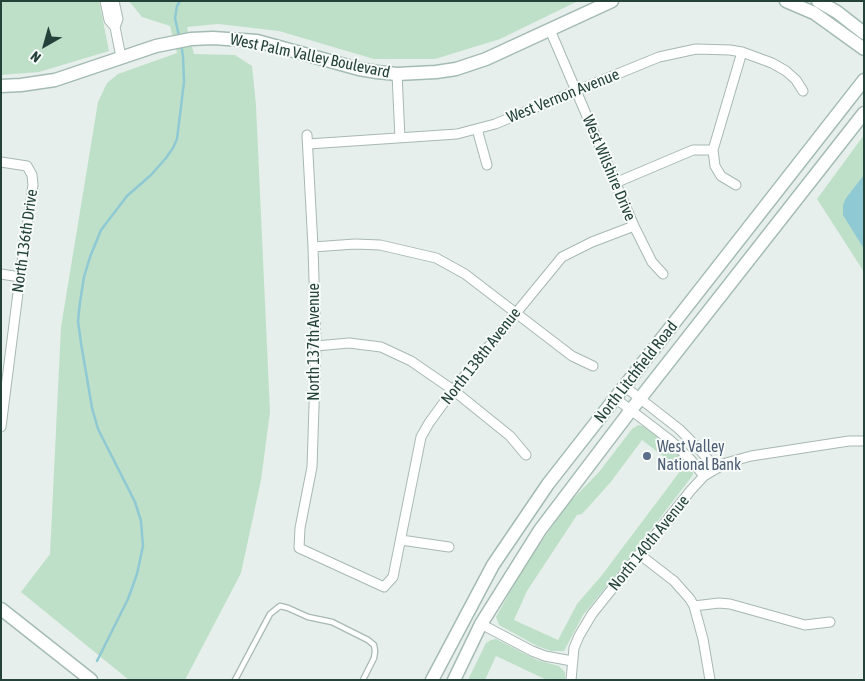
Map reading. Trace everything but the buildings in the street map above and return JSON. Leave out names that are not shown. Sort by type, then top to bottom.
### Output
[{"type":"main road","name":"West Palm Valley Boulevard","points":[[1,86],[55,80],[121,57],[191,39],[227,38],[257,42],[359,69],[397,74],[436,72],[462,67],[486,59],[612,1]]},
{"type":"main road","points":[[786,1],[814,13],[864,49]]},
{"type":"main road","points":[[818,1],[837,12],[864,33]]},
{"type":"main road","name":"North Litchfield Road","points":[[432,680],[494,564],[548,484],[864,80]]},
{"type":"main road","name":"North Litchfield Road","points":[[454,680],[482,624],[538,533],[640,398],[864,112]]},
{"type":"main road","points":[[1,609],[91,680]]},
{"type":"street","points":[[105,1],[109,20],[115,27],[121,57]]},
{"type":"street","points":[[114,1],[118,19],[115,27]]},
{"type":"street","name":"West Wilshire Drive","points":[[550,30],[634,226],[652,262],[663,274]]},
{"type":"street","name":"West Vernon Avenue","points":[[308,139],[400,138],[457,134],[495,124],[659,57],[675,52],[707,48],[742,52],[786,71],[796,80],[803,92]]},
{"type":"street","points":[[736,185],[721,176],[715,166],[713,150],[742,52]]},
{"type":"street","points":[[397,74],[400,138]]},
{"type":"street","points":[[477,129],[487,165]]},
{"type":"street","name":"North 137th Avenue","points":[[308,139],[314,247],[316,346],[312,467],[300,528],[299,548],[384,587]]},
{"type":"street","points":[[615,183],[693,150],[713,150]]},
{"type":"street","name":"North 136th Drive","points":[[1,162],[27,166],[32,175],[33,185],[4,382],[1,427]]},
{"type":"street","name":"North 138th Avenue","points":[[384,587],[393,577],[421,437],[429,423],[452,390],[562,257],[592,242],[634,226]]},
{"type":"street","points":[[314,247],[354,244],[380,245],[436,258],[465,274],[572,356],[593,366]]},
{"type":"street","points":[[1,274],[20,277]]},
{"type":"street","points":[[316,346],[349,343],[381,347],[412,360],[510,436],[526,455]]},
{"type":"street","points":[[624,386],[686,436],[716,469]]},
{"type":"street","points":[[615,398],[681,450],[704,476]]},
{"type":"street","name":"North 140th Avenue","points":[[571,680],[572,661],[579,636],[585,624],[639,554],[697,482],[704,476],[726,463],[751,456],[848,441],[864,441]]},
{"type":"street","points":[[401,540],[449,547]]},
{"type":"street","points":[[639,554],[686,592],[694,606],[710,680]]},
{"type":"street","points":[[694,606],[719,603],[730,604],[805,624],[830,622]]},
{"type":"street","points":[[482,624],[532,651],[545,656],[572,661]]},
{"type":"lane","points":[[235,680],[270,614],[280,606],[308,617],[332,622],[368,640],[374,646],[375,651],[374,658],[363,680]]},
{"type":"green space","points":[[1,1],[99,1],[109,51],[39,72],[1,75]]},
{"type":"green space","points":[[129,1],[578,1],[500,39],[435,59],[374,59],[279,31],[218,24],[187,27],[194,54],[235,55],[252,66],[256,105],[270,412],[261,480],[241,573],[185,680],[129,680],[21,592],[50,554],[61,327],[98,102],[107,83],[118,74],[177,53],[170,26],[142,17]]},
{"type":"green space","points":[[864,135],[864,272],[817,199]]},
{"type":"green space","points":[[638,425],[643,426],[676,450],[691,465],[693,475],[583,615],[564,651],[551,651],[537,646],[499,625],[496,617],[524,567],[567,505],[599,472],[632,429]],"holes":[[[642,440],[681,470],[602,575],[577,604],[558,640],[514,620],[527,591],[577,515],[582,514],[610,483]]]},
{"type":"green space","points":[[496,639],[537,660],[559,666],[565,672],[565,680],[547,680],[496,656],[485,680],[468,680],[486,643]]},
{"type":"water","points":[[864,175],[864,249],[843,215],[843,205],[846,198]]},
{"type":"waterway","points":[[179,36],[175,18],[180,1]]},
{"type":"waterway","points":[[97,661],[128,599],[137,574],[143,546],[141,521],[135,502],[98,429],[92,408],[78,321],[80,302],[84,277],[101,230],[127,196],[151,175],[166,158],[177,139],[184,82],[181,44]]},
{"type":"place","name":"West Valley National Bank","points":[[647,456]]}]
